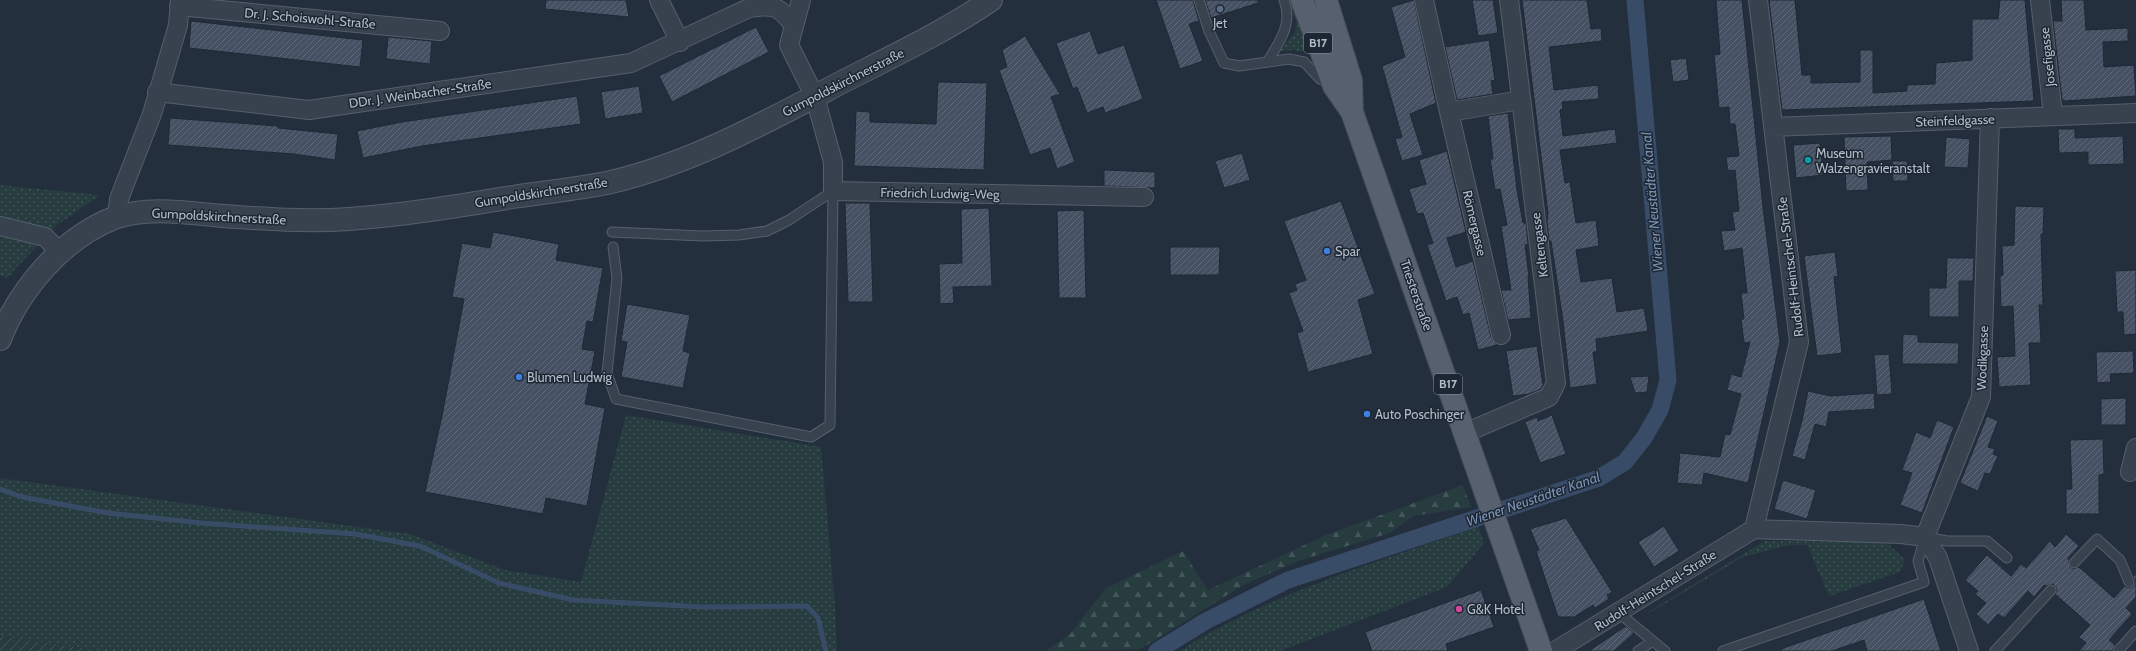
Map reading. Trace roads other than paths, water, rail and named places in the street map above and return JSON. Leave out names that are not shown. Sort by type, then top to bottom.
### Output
[{"type":"main road","name":"Triesterstraße","points":[[1302,0],[1334,86],[1352,112],[1505,543],[1541,651]]},
{"type":"main road","name":"Triesterstraße","points":[[1326,0],[1351,80],[1352,112]]},
{"type":"street","points":[[659,0],[680,42]]},
{"type":"street","points":[[801,0],[789,45],[814,97],[833,162],[833,191]]},
{"type":"street","name":"Gumpoldskirchnerstraße","points":[[0,339],[6,323],[22,298],[40,273],[60,252],[80,235],[117,217],[164,211],[282,220],[349,219],[469,204],[610,182],[694,155],[814,97],[940,32],[991,0]]},
{"type":"street","name":"Römergasse","points":[[1424,0],[1500,335]]},
{"type":"street","name":"Keltengasse","points":[[1465,433],[1548,398],[1556,383],[1510,0]]},
{"type":"street","name":"Rudolf-Heintschel-Straße","points":[[1555,651],[1754,529],[1799,342],[1758,0]]},
{"type":"street","name":"Josefigasse","points":[[2040,0],[2053,115]]},
{"type":"street","name":"Dr. J. Schoiswohl-Straße","points":[[117,217],[119,199],[152,114],[157,92],[178,25],[180,3],[440,30]]},
{"type":"street","name":"DDr. J. Weinbacher-Straße","points":[[157,92],[309,110],[631,63],[680,42],[749,8],[764,5],[778,8],[794,26]]},
{"type":"street","points":[[1449,112],[1521,100]]},
{"type":"street","name":"Steinfeldgasse","points":[[1773,127],[2053,115],[2136,113]]},
{"type":"street","name":"Wodikgasse","points":[[1925,537],[1981,397],[1990,118]]},
{"type":"street","name":"Friedrich Ludwig-Weg","points":[[833,191],[1144,198]]},
{"type":"street","points":[[0,226],[44,237],[60,252]]},
{"type":"street","points":[[2130,472],[2136,448]]},
{"type":"street","points":[[1754,529],[1901,534],[1925,537],[1938,558],[1969,651]]},
{"type":"lane","points":[[1199,0],[1210,31],[1224,63],[1239,66],[1289,59],[1304,62],[1320,79],[1334,86]]},
{"type":"lane","points":[[1268,61],[1286,30],[1288,10],[1284,0]]},
{"type":"lane","points":[[612,232],[703,236],[739,235],[767,231],[790,220],[833,191]]},
{"type":"lane","points":[[612,247],[617,278],[607,373],[616,399],[811,437],[830,425],[833,191]]},
{"type":"lane","points":[[1723,651],[1924,582],[1918,561],[1925,537],[1947,541],[1987,541],[2006,558]]},
{"type":"lane","points":[[2074,563],[2097,538],[2120,560],[2129,582]]},
{"type":"lane","points":[[1995,651],[2050,590]]},
{"type":"lane","points":[[1619,613],[1665,651]]},
{"type":"lane","points":[[2118,651],[2136,631]]},
{"type":"lane","points":[[1638,651],[1653,641]]},
{"type":"waterway","name":"Wiener Neustädter Kanal","points":[[1157,651],[1206,621],[1288,580],[1599,478],[1625,462],[1644,438],[1660,410],[1668,380],[1635,0]]},
{"type":"waterway","points":[[0,489],[22,497],[108,513],[201,523],[355,534],[420,546],[499,583],[573,600],[704,607],[807,606],[818,618],[826,651]]},
{"type":"place","name":"Jet","points":[[1220,9]]},
{"type":"place","name":"Museum Walzengravieranstalt","points":[[1808,160]]},
{"type":"place","name":"Spar","points":[[1327,251]]},
{"type":"place","name":"Blumen Ludwig","points":[[519,377]]},
{"type":"place","name":"Auto Poschinger","points":[[1367,414]]},
{"type":"place","name":"G&K Hotel","points":[[1459,609]]}]
